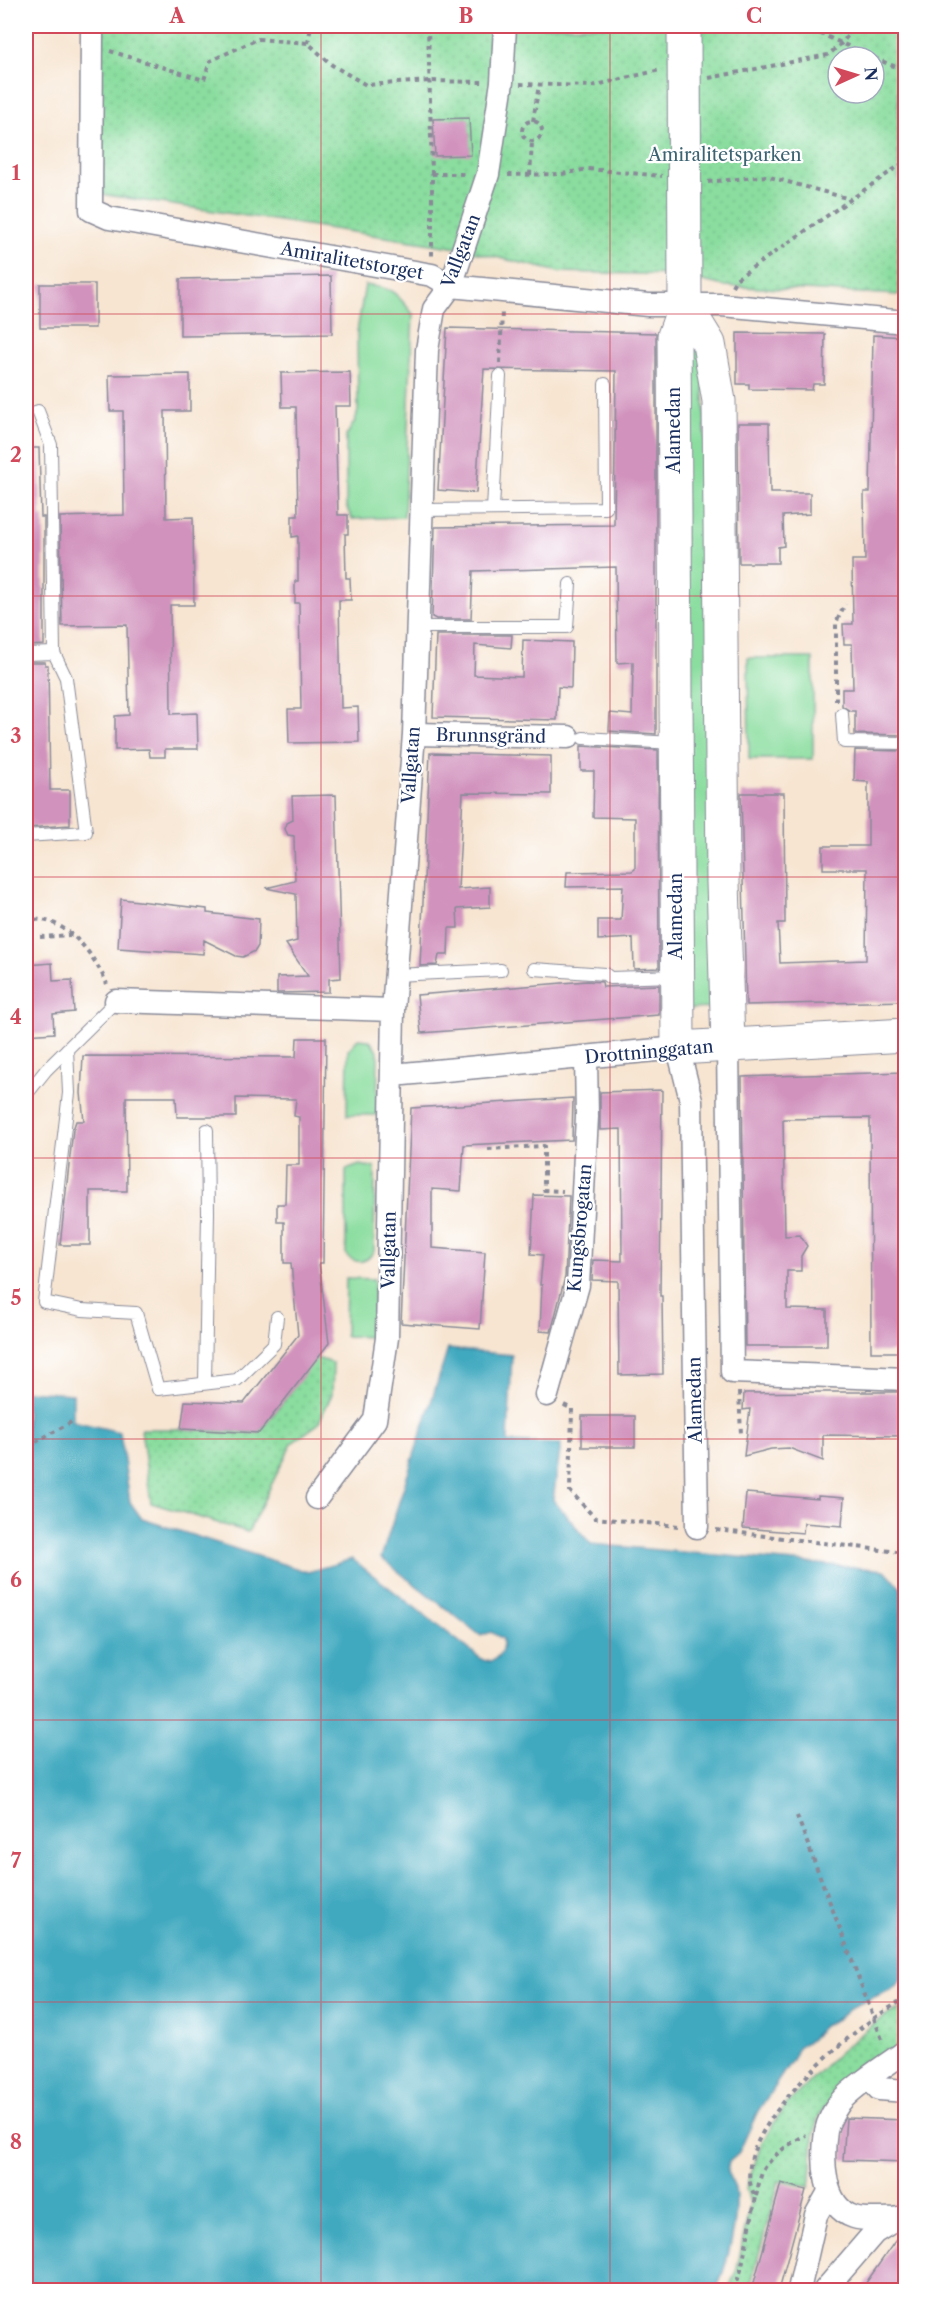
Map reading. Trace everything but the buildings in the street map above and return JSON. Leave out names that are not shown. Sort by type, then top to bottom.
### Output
[{"type":"street","name":"Vallgatan","points":[[317,1498],[375,1420],[387,1338],[393,1010],[414,734],[427,350],[434,309],[442,281],[488,174],[502,82],[506,26]]},
{"type":"street","name":"Alamedan","points":[[684,26],[685,305],[674,336],[677,975],[678,1048],[691,1100],[697,1527]]},
{"type":"street","name":"Amiralitetstorget","points":[[91,35],[91,210],[109,218],[502,291],[648,304],[722,305],[906,322]]},
{"type":"street","name":"Alamedan","points":[[685,305],[709,344],[718,401],[723,882],[728,1045],[732,1372],[906,1378]]},
{"type":"street","name":"Brunnsgränd","points":[[414,734],[575,737]]},
{"type":"street","points":[[116,1001],[393,1010]]},
{"type":"street","name":"Drottninggatan","points":[[393,1075],[678,1048],[906,1035]]},
{"type":"street","name":"Kungsbrogatan","points":[[547,1395],[578,1285],[587,1117],[586,1057]]},
{"type":"street","points":[[899,2056],[842,2100],[831,2115],[826,2129],[826,2173],[829,2192],[837,2205],[853,2217],[901,2218]]},
{"type":"street","points":[[870,2078],[879,2089],[906,2091]]},
{"type":"street","points":[[799,2290],[816,2215],[829,2192]]},
{"type":"street","points":[[825,2290],[874,2233],[901,2218]]},
{"type":"lane","points":[[493,509],[500,376]]},
{"type":"lane","points":[[421,510],[606,508],[605,384]]},
{"type":"lane","points":[[26,836],[86,832],[66,678],[54,653],[51,445],[38,411]]},
{"type":"lane","points":[[417,627],[567,627],[570,584]]},
{"type":"lane","points":[[26,654],[54,653]]},
{"type":"lane","points":[[842,714],[844,742],[906,743]]},
{"type":"lane","name":"Brunnsgränd","points":[[575,737],[676,743]]},
{"type":"lane","points":[[534,969],[605,974],[610,978],[677,975]]},
{"type":"lane","points":[[396,975],[501,970]]},
{"type":"lane","points":[[26,1095],[67,1049],[116,1001]]},
{"type":"lane","points":[[67,1049],[69,1093],[44,1302],[82,1310],[136,1313],[158,1389],[237,1380],[274,1344],[277,1317]]},
{"type":"lane","points":[[205,1383],[207,1130]]},
{"type":"path","points":[[308,43],[311,26]]},
{"type":"path","points":[[428,26],[432,174],[442,281]]},
{"type":"path","points":[[802,26],[846,45]]},
{"type":"path","points":[[91,35],[204,80],[210,61],[258,39],[308,43],[332,65],[366,85],[430,81],[592,86],[658,69],[684,93],[828,56],[855,26]]},
{"type":"path","points":[[886,63],[906,71]]},
{"type":"path","points":[[533,121],[539,85]]},
{"type":"path","points":[[533,121],[541,124],[543,132],[539,140],[532,142],[524,138],[521,130],[525,123],[533,121]]},
{"type":"path","points":[[530,175],[532,142]]},
{"type":"path","points":[[722,305],[736,279],[906,161]]},
{"type":"path","points":[[432,174],[530,175],[562,174],[588,168],[684,169],[711,183],[766,176],[850,199]]},
{"type":"path","points":[[500,376],[502,291]]},
{"type":"path","points":[[842,714],[836,714],[836,623],[845,604]]},
{"type":"path","points":[[26,920],[53,922],[73,935],[93,956],[116,1001]]},
{"type":"path","points":[[40,937],[73,935]]},
{"type":"path","points":[[488,1149],[544,1146],[544,1190],[584,1192]]},
{"type":"path","points":[[547,1395],[572,1409],[570,1491],[595,1518],[697,1527],[906,1553]]},
{"type":"path","points":[[739,1404],[741,1434]]},
{"type":"path","points":[[36,1442],[73,1421]]},
{"type":"path","points":[[797,1816],[873,2018],[899,2056]]},
{"type":"path","points":[[756,2197],[751,2190],[747,2174],[750,2162],[761,2136],[781,2103],[830,2054],[873,2018],[906,1999]]},
{"type":"path","points":[[734,2290],[741,2270],[763,2172],[771,2162],[801,2138],[816,2129],[826,2129]]},
{"type":"green space","name":"Amiralitetsparken","points":[[103,26],[898,26],[900,295],[724,286],[677,275],[559,272],[458,248],[94,193]]},
{"type":"green space","points":[[365,285],[393,292],[413,314],[404,517],[352,519],[346,506],[346,436],[358,411],[357,332]]},
{"type":"green space","points":[[684,348],[703,348],[719,1008],[684,1009]]},
{"type":"green space","points":[[748,658],[813,658],[813,759],[749,759]]},
{"type":"green space","points":[[358,1039],[369,1040],[378,1051],[377,1115],[347,1115],[348,1050]]},
{"type":"green space","points":[[360,1165],[375,1168],[374,1251],[365,1260],[358,1261],[346,1255],[346,1170]]},
{"type":"green space","points":[[346,1278],[374,1279],[373,1337],[345,1336]]},
{"type":"green space","points":[[316,1358],[333,1363],[332,1394],[318,1424],[292,1443],[248,1532],[151,1503],[141,1429],[259,1433]]},
{"type":"green space","points":[[905,2006],[905,2042],[855,2078],[830,2100],[822,2111],[814,2138],[810,2187],[779,2181],[749,2290],[728,2290],[737,2269],[750,2204],[746,2189],[762,2142],[784,2107],[839,2052],[883,2017]]},
{"type":"water","points":[[448,1349],[512,1355],[508,1442],[561,1444],[553,1500],[591,1544],[885,1570],[905,1592],[905,1977],[892,1989],[852,2007],[823,2026],[810,2040],[798,2047],[792,2060],[758,2111],[738,2154],[729,2162],[727,2172],[735,2189],[736,2212],[728,2254],[716,2290],[26,2290],[26,1631],[30,1622],[26,1619],[26,1391],[73,1394],[73,1421],[120,1432],[130,1502],[142,1519],[308,1572],[352,1559],[483,1660],[491,1662],[501,1652],[503,1639],[491,1632],[481,1636],[381,1558]]}]
